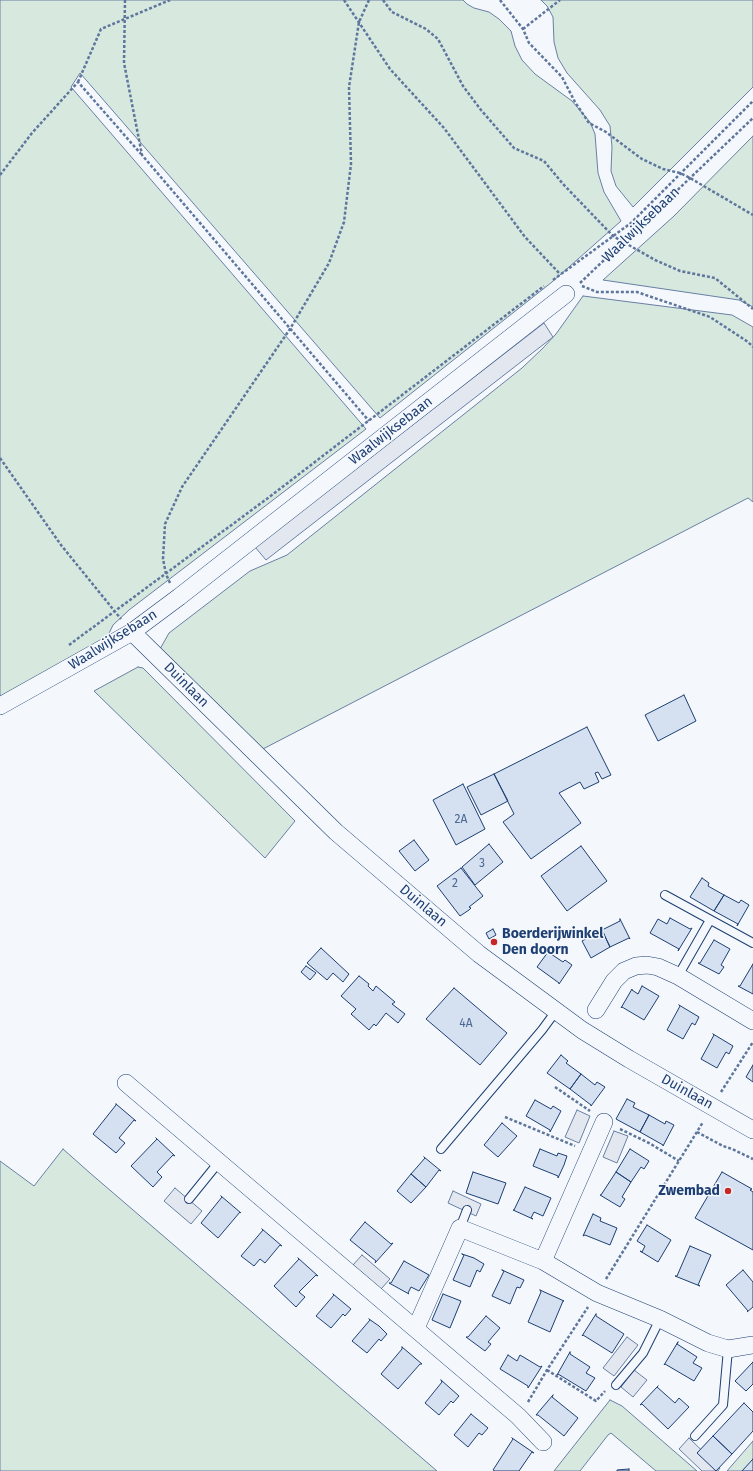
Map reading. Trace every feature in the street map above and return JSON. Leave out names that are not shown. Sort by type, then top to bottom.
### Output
[{"type":"street","name":"Waalwijksebaan","points":[[0,706],[132,632],[572,289]]},
{"type":"street","name":"Duinlaan","points":[[132,632],[336,832],[479,954],[582,1030],[629,1059],[753,1130]]},
{"type":"street","points":[[596,1010],[614,981],[624,971],[636,966],[647,965],[658,967],[678,976],[753,1021]]},
{"type":"street","points":[[126,1083],[416,1328],[518,1416],[544,1442]]},
{"type":"street","points":[[543,1261],[604,1122]]},
{"type":"street","points":[[416,1328],[460,1228],[543,1261],[597,1293],[660,1319],[708,1343],[728,1349],[753,1345]]},
{"type":"lane","points":[[665,895],[753,943]]},
{"type":"lane","points":[[678,976],[710,920]]},
{"type":"lane","points":[[441,1149],[542,1030],[556,1011]]},
{"type":"lane","points":[[189,1199],[219,1162]]},
{"type":"lane","points":[[460,1228],[468,1210]]},
{"type":"lane","points":[[616,1385],[643,1353],[660,1319]]},
{"type":"lane","points":[[695,1436],[724,1405],[728,1349]]},
{"type":"path","points":[[125,0],[124,63],[142,155]]},
{"type":"path","points":[[0,175],[32,133],[78,82],[101,29],[170,0]]},
{"type":"path","points":[[344,0],[390,69],[444,128],[525,237],[560,274],[566,277]]},
{"type":"path","points":[[178,597],[166,574],[163,559],[165,524],[182,487],[290,328],[329,263],[344,222],[352,164],[349,87],[359,22],[369,0]]},
{"type":"path","points":[[383,0],[392,12],[426,29],[438,39],[463,86],[481,110],[514,148],[544,161],[563,184],[613,236],[655,260],[680,270],[715,278],[753,309]]},
{"type":"path","points":[[500,0],[523,29],[529,43],[562,77],[588,123],[606,132],[642,159],[690,178],[753,215]]},
{"type":"path","points":[[523,29],[560,0]]},
{"type":"path","points":[[78,82],[369,421]]},
{"type":"path","name":"Waalwijksebaan","points":[[68,646],[369,421],[560,274],[631,223],[753,101]]},
{"type":"path","name":"Waalwijksebaan","points":[[572,289],[753,118]]},
{"type":"path","points":[[572,289],[597,292],[637,292],[710,318],[748,342],[753,347]]},
{"type":"path","points":[[0,458],[61,545],[115,612]]},
{"type":"path","points":[[518,1416],[597,1293],[753,1042]]},
{"type":"path","points":[[505,1117],[590,1153]]},
{"type":"path","points":[[697,1132],[723,1146],[732,1148],[753,1159]]},
{"type":"path","points":[[547,1370],[596,1401],[610,1384],[616,1385]]},
{"type":"shaded area","points":[[0,0],[463,0],[474,8],[489,12],[499,19],[511,31],[515,46],[522,60],[535,74],[572,101],[590,122],[595,134],[598,173],[604,192],[621,221],[552,282],[380,418],[80,73],[71,87],[366,429],[129,610],[113,625],[103,646],[0,703]]},
{"type":"shaded area","points":[[541,0],[753,0],[753,87],[633,207],[616,186],[611,171],[612,147],[610,126],[600,110],[567,73],[558,58],[554,42],[553,17],[547,6]]},
{"type":"shaded area","points":[[753,136],[753,307],[739,300],[603,280],[674,216]]},
{"type":"shaded area","points":[[583,296],[732,315],[753,327],[753,502],[748,498],[259,751],[160,649],[169,633],[250,571],[287,555],[522,368],[556,334]]},
{"type":"shaded area","points":[[544,323],[553,337],[266,560],[255,547]]},
{"type":"shaded area","points":[[138,667],[143,668],[295,821],[265,858],[94,691]]},
{"type":"shaded area","points":[[577,1110],[590,1116],[579,1143],[565,1137]]},
{"type":"shaded area","points":[[614,1131],[628,1136],[617,1163],[603,1157]]},
{"type":"shaded area","points":[[63,1149],[437,1471],[0,1471],[0,1161],[34,1186]]},
{"type":"shaded area","points":[[175,1188],[202,1211],[191,1224],[164,1201]]},
{"type":"shaded area","points":[[453,1191],[481,1204],[476,1216],[448,1203]]},
{"type":"shaded area","points":[[362,1255],[390,1279],[381,1289],[353,1265]]},
{"type":"shaded area","points":[[627,1337],[638,1345],[614,1376],[603,1368]]},
{"type":"shaded area","points":[[634,1370],[647,1380],[633,1397],[621,1387]]},
{"type":"shaded area","points":[[610,1400],[622,1406],[697,1471],[656,1471],[611,1433],[580,1471],[554,1471]]},
{"type":"shaded area","points":[[689,1438],[720,1468],[718,1471],[702,1471],[679,1449]]},
{"type":"shaded area","points":[[753,1441],[753,1471],[727,1471]]},
{"type":"building","points":[[684,695],[696,721],[658,741],[645,715]]},
{"type":"building","points":[[587,727],[611,775],[602,779],[598,772],[595,773],[599,782],[584,789],[580,782],[559,793],[581,823],[531,859],[503,822],[514,814],[494,774]]},
{"type":"building","points":[[494,774],[508,801],[481,815],[467,787]]},
{"type":"building","points":[[463,784],[485,829],[456,845],[433,800]]},
{"type":"building","points":[[414,840],[429,860],[415,871],[399,851]]},
{"type":"building","points":[[489,844],[503,862],[475,885],[462,867]]},
{"type":"building","points":[[581,846],[607,881],[567,911],[541,876]]},
{"type":"building","points":[[461,868],[483,896],[469,907],[471,908],[469,910],[460,916],[437,886]]},
{"type":"building","points":[[702,878],[709,883],[708,886],[724,895],[714,911],[690,897]]},
{"type":"building","points":[[724,895],[739,903],[741,900],[749,905],[737,926],[738,924],[714,911]]},
{"type":"building","points":[[670,918],[690,929],[692,928],[678,951],[679,949],[650,933],[658,919],[667,924]]},
{"type":"building","points":[[620,919],[630,939],[629,938],[610,947],[602,930],[620,921]]},
{"type":"building","points":[[493,929],[496,935],[489,939],[486,933]]},
{"type":"building","points":[[602,930],[610,947],[591,958],[582,941]]},
{"type":"building","points":[[714,940],[730,949],[721,965],[724,967],[719,974],[698,963],[700,963]]},
{"type":"building","points":[[321,948],[349,974],[343,982],[333,973],[327,980],[307,963]]},
{"type":"building","points":[[548,952],[563,962],[565,960],[572,965],[559,984],[537,967]]},
{"type":"building","points":[[753,964],[753,994],[738,986],[740,986]]},
{"type":"building","points":[[306,966],[316,973],[310,980],[301,972]]},
{"type":"building","points":[[359,976],[369,984],[368,986],[373,991],[376,986],[395,1002],[392,1004],[405,1014],[398,1023],[386,1013],[376,1026],[374,1024],[369,1030],[351,1014],[356,1009],[341,996]]},
{"type":"building","points":[[642,986],[659,996],[644,1020],[622,1007],[621,1008],[632,989],[638,994]]},
{"type":"building","points":[[454,988],[507,1033],[480,1065],[426,1019]]},
{"type":"building","points":[[679,1005],[699,1017],[695,1025],[692,1023],[683,1039],[667,1030],[680,1006]]},
{"type":"building","points":[[713,1034],[733,1046],[729,1054],[726,1052],[717,1068],[701,1059],[714,1035]]},
{"type":"building","points":[[561,1055],[568,1061],[566,1063],[581,1074],[570,1089],[547,1073]]},
{"type":"building","points":[[753,1065],[753,1082],[746,1077]]},
{"type":"building","points":[[581,1074],[595,1085],[597,1082],[605,1087],[591,1106],[570,1089]]},
{"type":"building","points":[[627,1099],[635,1103],[633,1107],[649,1115],[640,1132],[616,1119]]},
{"type":"building","points":[[535,1100],[551,1109],[553,1106],[561,1111],[550,1132],[550,1130],[526,1116]]},
{"type":"building","points":[[116,1104],[136,1121],[134,1120],[119,1138],[125,1143],[116,1153],[93,1134]]},
{"type":"building","points":[[649,1115],[665,1124],[666,1121],[674,1125],[663,1146],[640,1132]]},
{"type":"building","points":[[502,1123],[517,1136],[498,1157],[484,1145]]},
{"type":"building","points":[[156,1138],[175,1156],[173,1155],[157,1172],[162,1177],[153,1187],[131,1166],[157,1139]]},
{"type":"building","points":[[540,1149],[557,1156],[558,1153],[567,1156],[558,1178],[558,1176],[533,1166]]},
{"type":"building","points":[[630,1149],[649,1161],[644,1169],[641,1167],[631,1182],[616,1172]]},
{"type":"building","points":[[424,1157],[441,1171],[439,1170],[426,1187],[411,1174],[425,1158]]},
{"type":"building","points":[[473,1172],[506,1183],[498,1204],[466,1193]]},
{"type":"building","points":[[616,1172],[631,1182],[622,1197],[625,1199],[620,1207],[600,1195]]},
{"type":"building","points":[[722,1172],[752,1189],[750,1190],[753,1192],[753,1250],[695,1218]]},
{"type":"building","points":[[411,1174],[426,1187],[411,1203],[397,1191]]},
{"type":"building","points":[[525,1187],[551,1198],[543,1216],[534,1212],[531,1218],[533,1219],[513,1210]]},
{"type":"building","points":[[221,1196],[240,1212],[218,1238],[201,1223],[222,1197]]},
{"type":"building","points":[[593,1214],[601,1218],[600,1221],[617,1228],[610,1245],[585,1235],[583,1236]]},
{"type":"building","points":[[365,1222],[391,1244],[393,1243],[375,1263],[376,1261],[350,1240]]},
{"type":"building","points":[[647,1225],[671,1240],[658,1262],[640,1251],[642,1252],[645,1246],[637,1241]]},
{"type":"building","points":[[262,1229],[282,1246],[280,1245],[265,1263],[260,1259],[254,1266],[241,1256],[263,1230]]},
{"type":"building","points":[[690,1246],[711,1255],[698,1285],[700,1286],[675,1276],[677,1276]]},
{"type":"building","points":[[462,1254],[474,1258],[484,1264],[480,1272],[477,1270],[470,1287],[453,1280],[464,1255]]},
{"type":"building","points":[[298,1258],[318,1276],[316,1275],[299,1292],[305,1297],[296,1307],[274,1286],[299,1259]]},
{"type":"building","points":[[404,1261],[429,1275],[419,1291],[411,1287],[408,1293],[409,1294],[389,1283],[391,1283]]},
{"type":"building","points":[[502,1270],[524,1280],[520,1288],[517,1287],[510,1304],[492,1296],[504,1271]]},
{"type":"building","points":[[743,1270],[753,1282],[753,1307],[747,1312],[748,1311],[726,1285]]},
{"type":"building","points":[[540,1290],[564,1301],[550,1332],[528,1322],[541,1292]]},
{"type":"building","points":[[333,1294],[351,1309],[345,1316],[343,1314],[331,1328],[316,1316],[334,1295]]},
{"type":"building","points":[[443,1294],[461,1301],[450,1328],[432,1320]]},
{"type":"building","points":[[596,1314],[596,1316],[624,1334],[612,1353],[583,1335],[582,1336]]},
{"type":"building","points":[[486,1316],[500,1328],[488,1342],[491,1344],[485,1351],[466,1337],[468,1337]]},
{"type":"building","points":[[369,1319],[387,1334],[381,1341],[379,1339],[367,1353],[352,1341],[370,1320]]},
{"type":"building","points":[[678,1342],[677,1344],[697,1357],[693,1363],[702,1368],[694,1381],[665,1364],[664,1365]]},
{"type":"building","points":[[402,1347],[422,1364],[420,1364],[398,1389],[381,1374],[402,1349]]},
{"type":"building","points":[[570,1352],[570,1354],[590,1367],[586,1373],[595,1378],[586,1391],[558,1374],[557,1375]]},
{"type":"building","points":[[508,1355],[517,1361],[520,1355],[540,1367],[542,1366],[528,1388],[528,1386],[500,1369]]},
{"type":"building","points":[[753,1362],[753,1384],[746,1391],[735,1381]]},
{"type":"building","points":[[441,1380],[459,1396],[453,1403],[451,1401],[439,1415],[425,1403],[442,1382]]},
{"type":"building","points":[[657,1387],[675,1403],[679,1398],[689,1407],[668,1429],[642,1404],[640,1405]]},
{"type":"building","points":[[553,1395],[552,1397],[578,1418],[564,1436],[536,1415]]},
{"type":"building","points":[[744,1403],[753,1412],[753,1431],[732,1454],[713,1436]]},
{"type":"building","points":[[471,1414],[488,1428],[482,1435],[479,1433],[468,1447],[454,1435]]},
{"type":"building","points":[[713,1436],[732,1454],[716,1471],[697,1453]]},
{"type":"building","points":[[512,1438],[534,1453],[532,1452],[519,1471],[493,1470],[513,1439]]},
{"type":"building","points":[[753,1459],[753,1471],[742,1471]]},
{"type":"building","points":[[629,1469],[629,1471],[617,1471],[617,1470]]},
{"type":"place","name":"Boerderijwinkel Den doorn","points":[[494,942]]},
{"type":"place","name":"Zwembad","points":[[728,1191]]}]
